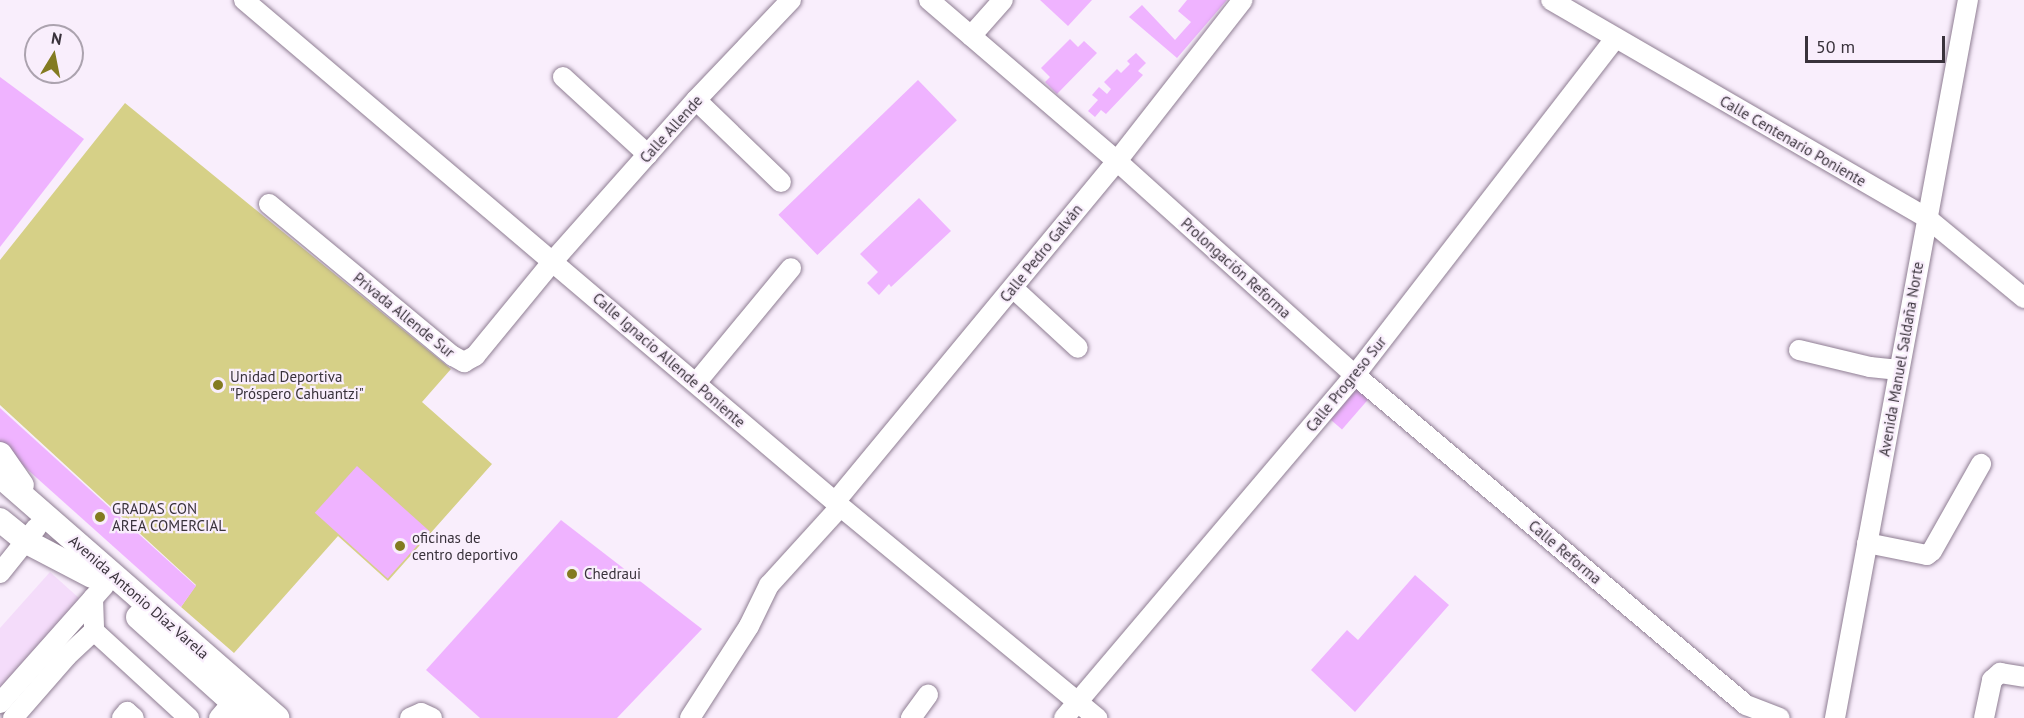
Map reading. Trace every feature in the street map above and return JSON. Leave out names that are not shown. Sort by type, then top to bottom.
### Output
[{"type":"main road","points":[[0,454],[34,526]]},
{"type":"main road","name":"Avenida Antonio Díaz Varela","points":[[0,476],[34,526],[96,587],[234,713]]},
{"type":"main road","name":"Avenida Antonio Díaz Varela","points":[[0,498],[277,718]]},
{"type":"main road","points":[[0,520],[34,526]]},
{"type":"street","name":"Calle Ignacio Allende Poniente","points":[[244,0],[838,505],[1097,718]]},
{"type":"street","name":"Calle Allende","points":[[553,261],[696,100],[791,0]]},
{"type":"street","name":"Prolongación Reforma","points":[[929,0],[1117,161],[1355,375]]},
{"type":"street","points":[[971,36],[1003,0]]},
{"type":"street","name":"Calle Pedro Galván","points":[[690,718],[749,626],[769,585],[838,505],[1117,161],[1243,0]]},
{"type":"street","name":"Avenida Manuel Saldaña Norte","points":[[1835,718],[1968,0]]},
{"type":"street","name":"Calle Centenario Poniente","points":[[1558,2],[1615,39],[1927,218],[2024,298]]},
{"type":"street","name":"Calle Progreso Sur","points":[[1064,718],[1355,375],[1615,39]]},
{"type":"street","points":[[563,77],[648,154]]},
{"type":"street","points":[[696,100],[781,182]]},
{"type":"street","name":"Privada Allende Sur","points":[[268,204],[453,356],[464,362],[475,356],[553,261]]},
{"type":"street","points":[[696,383],[791,268]]},
{"type":"street","points":[[1013,288],[1078,348]]},
{"type":"street","points":[[1799,350],[1870,367],[1899,370]]},
{"type":"street","name":"Calle Reforma","points":[[1355,375],[1746,705],[1780,718]]},
{"type":"street","points":[[1867,543],[1927,555],[1932,551],[1981,464]]},
{"type":"street","points":[[4,562],[34,526]]},
{"type":"street","points":[[13,718],[67,656],[94,632],[96,587]]},
{"type":"street","points":[[0,703],[96,587]]},
{"type":"street","points":[[94,632],[189,718]]},
{"type":"street","points":[[1984,718],[1992,680],[2000,673],[2024,677]]},
{"type":"street","points":[[911,718],[928,695]]},
{"type":"street","points":[[122,718],[127,712],[134,718]]},
{"type":"street","points":[[410,718],[421,712],[432,718]]},
{"type":"shaded area","name":"Unidad Deportiva \"Próspero Cahuantzi\"","points":[[125,103],[451,369],[422,402],[492,464],[388,581],[338,536],[234,653],[181,607],[196,585],[0,405],[0,260]]},
{"type":"shaded area","points":[[50,572],[80,599],[0,689],[0,628]]},
{"type":"building","points":[[1040,0],[1092,0],[1068,26]]},
{"type":"building","points":[[1187,0],[1227,0],[1177,58],[1129,17],[1142,5],[1175,40],[1191,22],[1178,11]]},
{"type":"building","points":[[1070,39],[1078,47],[1084,41],[1097,53],[1057,94],[1045,82],[1050,77],[1041,68]]},
{"type":"building","points":[[1136,53],[1146,63],[1138,71],[1143,75],[1106,114],[1101,110],[1095,117],[1088,111],[1098,100],[1092,95],[1099,87],[1107,94],[1111,89],[1104,82],[1117,69],[1121,73],[1130,64],[1127,61]]},
{"type":"building","points":[[0,77],[84,139],[0,247]]},
{"type":"building","points":[[918,80],[957,120],[817,255],[778,215]]},
{"type":"building","points":[[919,198],[951,231],[891,287],[889,284],[879,295],[867,283],[878,272],[860,254]]},
{"type":"building","points":[[1356,386],[1370,398],[1342,430],[1328,418]]},
{"type":"building","name":"GRADAS CON AREA COMERCIAL","points":[[0,408],[196,586],[181,607],[0,445]]},
{"type":"building","points":[[357,466],[430,532],[388,578],[315,513]]},
{"type":"building","name":"Chedraui","points":[[561,520],[702,629],[617,718],[480,718],[426,670]]},
{"type":"building","points":[[1415,575],[1449,605],[1355,712],[1311,670],[1347,630],[1358,640]]},
{"type":"place","name":"Unidad Deportiva \"Próspero Cahuantzi\"","points":[[218,385]]},
{"type":"place","name":"GRADAS CON AREA COMERCIAL","points":[[100,517]]},
{"type":"place","name":"oficinas de centro deportivo","points":[[400,546]]},
{"type":"place","name":"Chedraui","points":[[572,574]]}]
